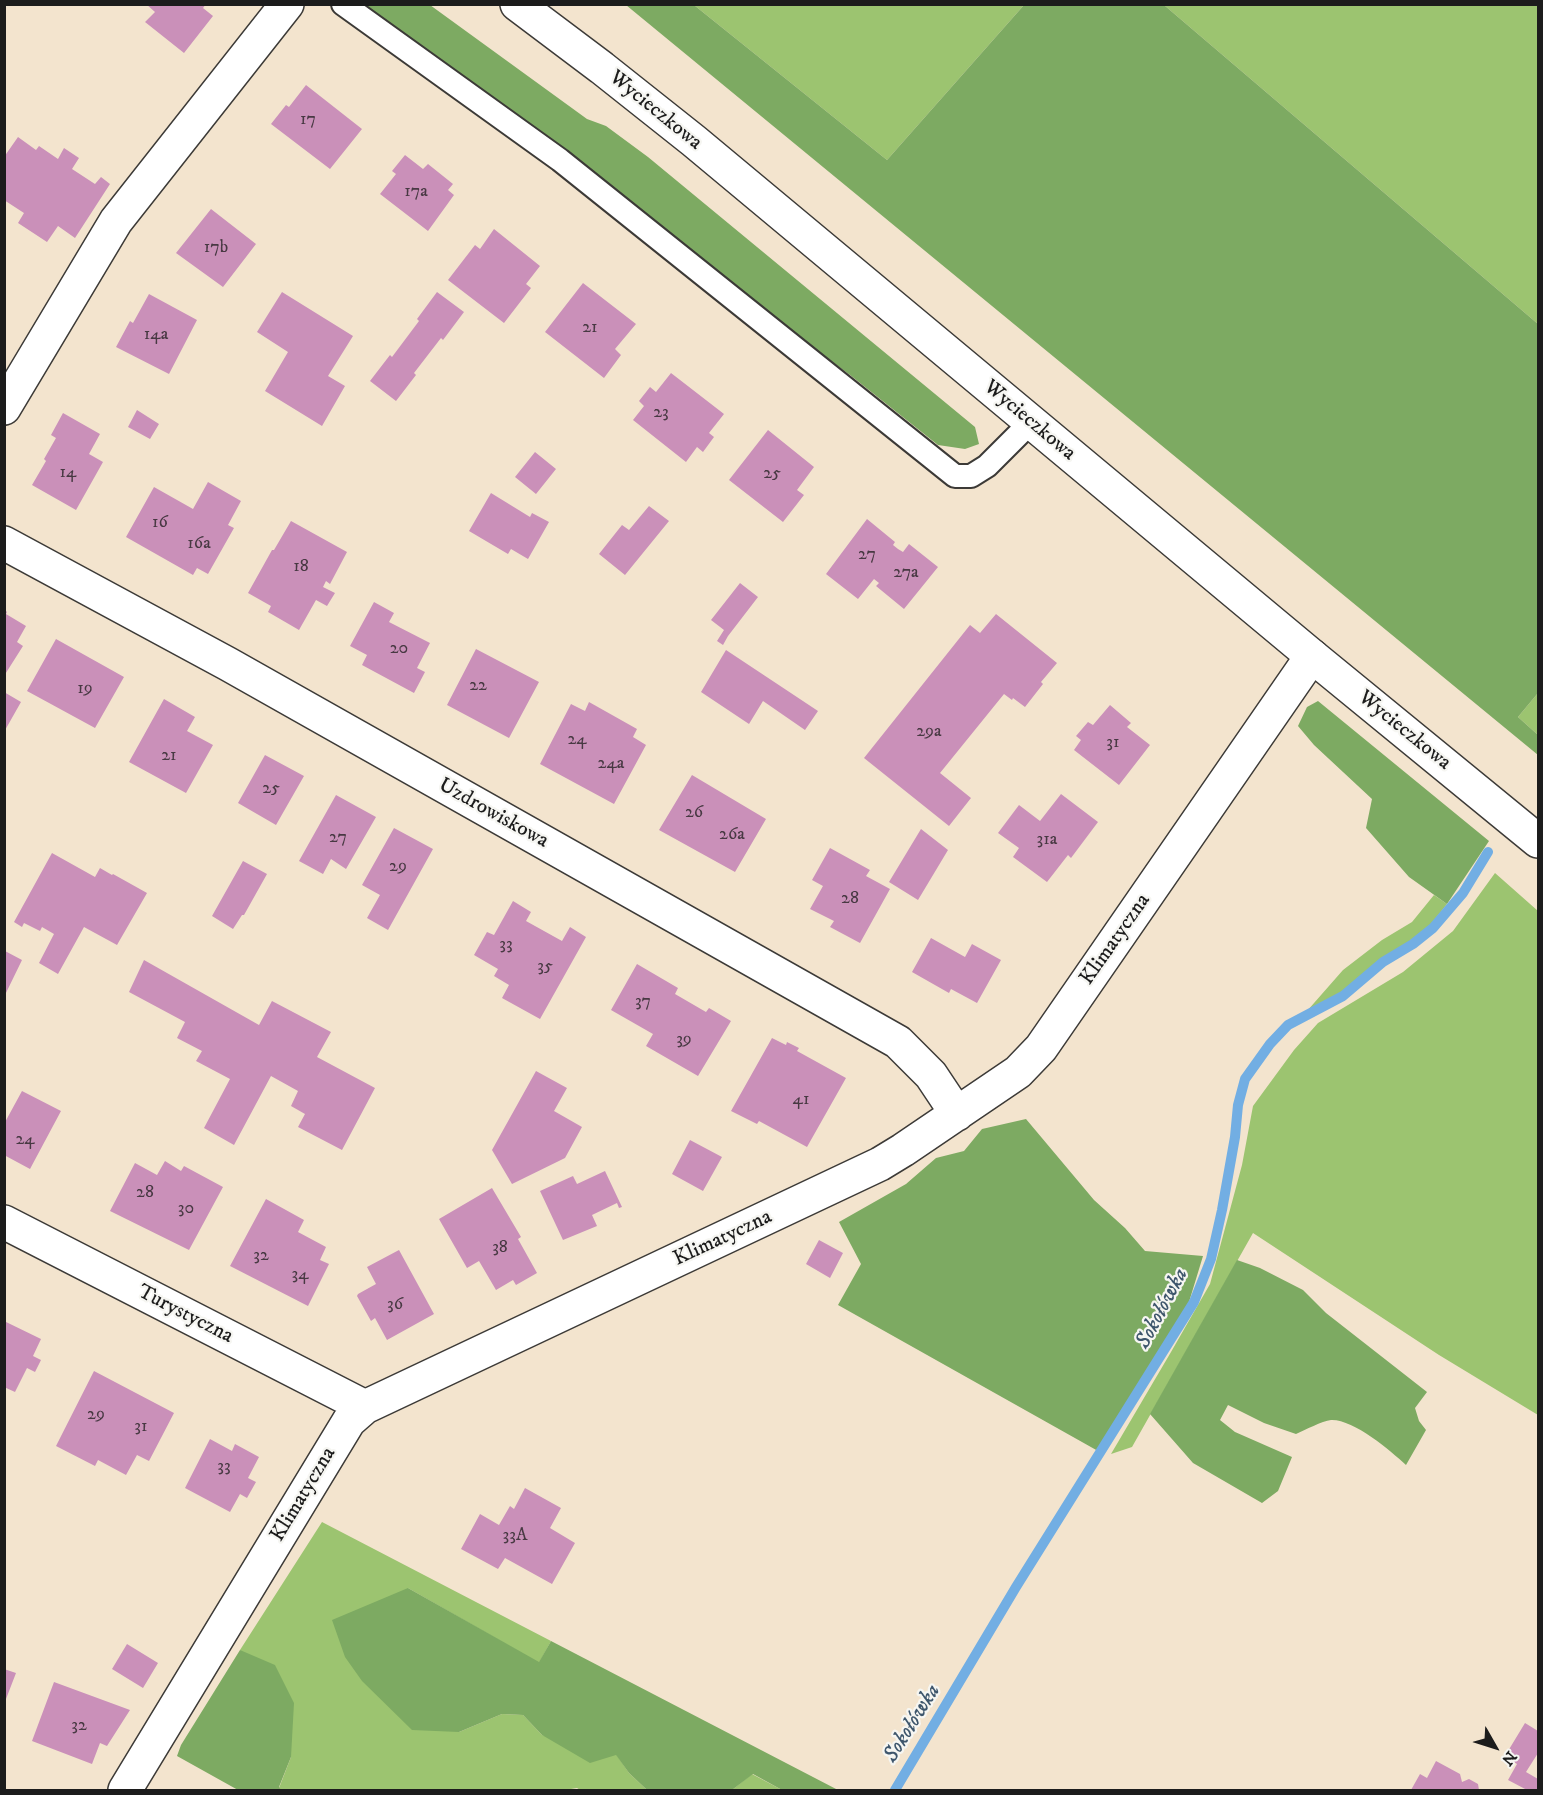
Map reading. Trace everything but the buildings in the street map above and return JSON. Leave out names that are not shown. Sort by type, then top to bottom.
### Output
[{"type":"street","points":[[4,408],[116,221],[287,4]]},
{"type":"street","name":"Wycieczkowa","points":[[517,4],[603,68],[694,141],[1312,656],[1539,841]]},
{"type":"street","name":"Uzdrowiskowa","points":[[4,543],[238,669],[898,1042],[931,1075],[957,1114]]},
{"type":"street","name":"Klimatyczna","points":[[125,1791],[350,1421],[365,1407],[852,1178],[903,1150],[1018,1072],[1041,1048],[1312,656]]},
{"type":"street","name":"Turystyczna","points":[[4,1222],[365,1407]]},
{"type":"lane","points":[[343,4],[560,160],[955,476],[971,476],[987,466],[1031,422]]},
{"type":"green space","points":[[353,5],[430,5],[587,119],[606,126],[648,157],[975,427],[979,444],[965,449],[938,445],[850,375]]},
{"type":"green space","points":[[626,5],[694,5],[887,160],[1024,5],[1164,5],[1538,324],[1538,693],[1518,717],[1538,735],[1538,755]]},
{"type":"green space","points":[[694,5],[1024,5],[887,160]]},
{"type":"green space","points":[[1164,5],[1538,5],[1538,324]]},
{"type":"green space","points":[[1538,693],[1538,735],[1518,717]]},
{"type":"green space","points":[[1318,701],[1489,841],[1447,904],[1409,877],[1366,828],[1372,799],[1314,745],[1298,726],[1307,707]]},
{"type":"green space","points":[[1495,873],[1538,911],[1538,1415],[1439,1355],[1253,1233],[1132,1447],[1111,1454],[1210,1284],[1242,1165],[1253,1106],[1294,1050],[1318,1023],[1403,972],[1453,931]]},
{"type":"green space","points":[[1434,895],[1447,904],[1426,931],[1379,961],[1337,996],[1307,1011],[1343,970],[1382,940],[1412,922]]},
{"type":"green space","points":[[1026,1119],[1094,1200],[1125,1228],[1145,1251],[1203,1256],[1189,1302],[1098,1451],[838,1305],[861,1264],[839,1222],[906,1184],[936,1158],[964,1151],[982,1129]]},
{"type":"green space","points":[[1237,1260],[1260,1268],[1303,1290],[1326,1313],[1427,1392],[1415,1408],[1419,1421],[1426,1430],[1406,1465],[1371,1436],[1350,1424],[1331,1420],[1296,1434],[1264,1423],[1228,1405],[1220,1420],[1235,1432],[1292,1457],[1278,1491],[1262,1503],[1193,1463],[1150,1414]]},
{"type":"green space","points":[[322,1522],[551,1641],[539,1663],[408,1588],[459,1732],[502,1714],[523,1715],[542,1735],[616,1754],[629,1773],[647,1790],[580,1790],[577,1788],[565,1790],[281,1790],[279,1788],[291,1757],[240,1650]]},
{"type":"green space","points":[[408,1588],[539,1662],[551,1641],[838,1790],[782,1790],[753,1774],[732,1790],[647,1790],[629,1773],[616,1755],[590,1763],[542,1735],[523,1715],[502,1714],[459,1732],[412,1730],[362,1681],[345,1657],[332,1620]]},
{"type":"green space","points":[[240,1650],[275,1665],[294,1703],[291,1757],[279,1787],[281,1790],[238,1790],[177,1756],[181,1745]]},
{"type":"green space","points":[[752,1774],[782,1790],[732,1790]]},
{"type":"waterway","name":"Sokołówka","points":[[895,1790],[1016,1587],[1194,1302],[1211,1259],[1235,1137],[1238,1105],[1245,1079],[1270,1044],[1288,1025],[1343,996],[1383,962],[1413,944],[1433,928],[1463,893],[1488,852]]}]
